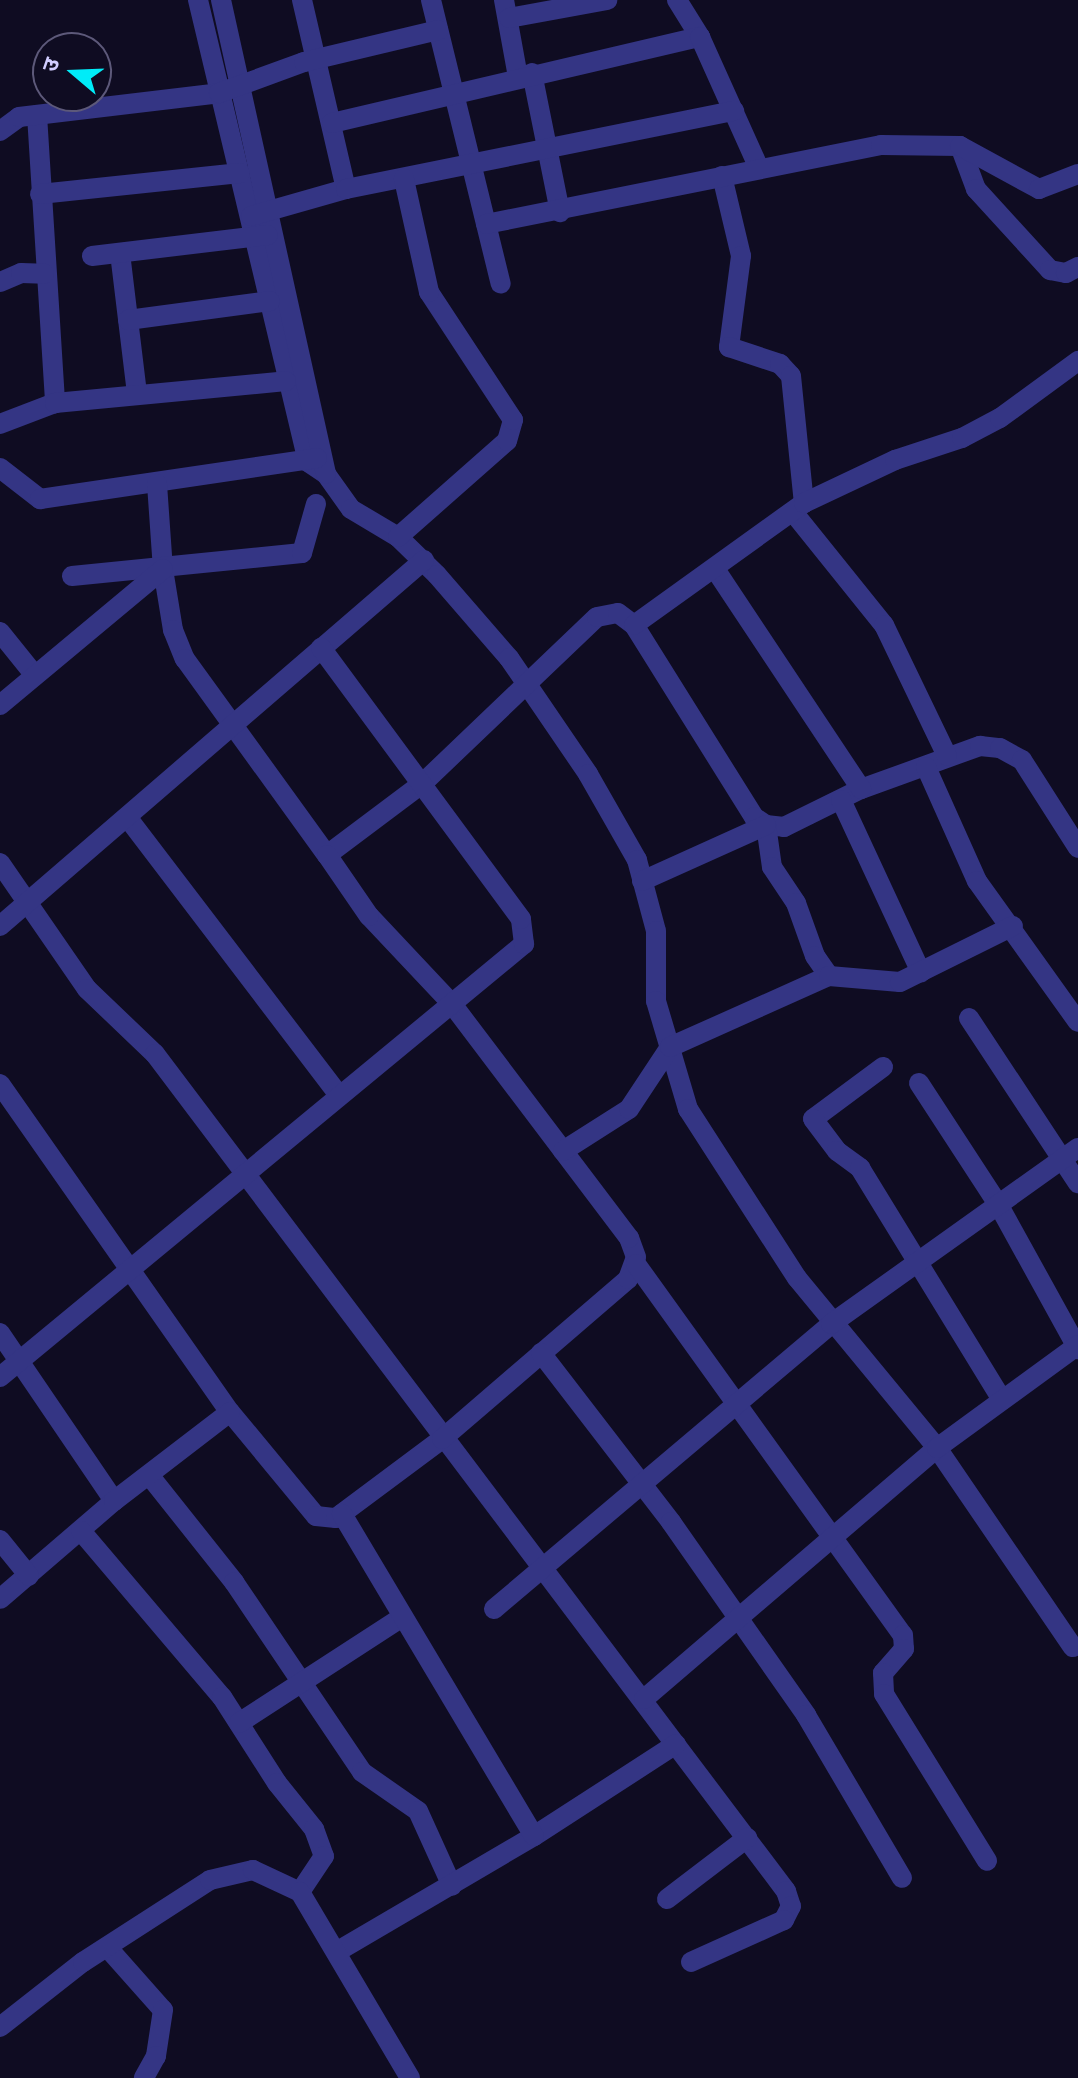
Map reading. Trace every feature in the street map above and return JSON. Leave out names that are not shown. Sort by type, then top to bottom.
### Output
[{"type":"street","points":[[198,0],[240,173],[275,234],[302,404],[319,464],[351,509],[398,537],[424,560],[525,682],[588,774],[637,860],[656,931],[656,1001],[688,1109],[831,1324],[937,1448],[1073,1647]]},
{"type":"street","points":[[221,0],[242,86],[261,213],[255,237],[286,381],[302,404]]},
{"type":"street","points":[[302,0],[346,189]]},
{"type":"street","points":[[431,0],[501,284]]},
{"type":"street","points":[[560,212],[506,9],[607,0]]},
{"type":"street","points":[[677,0],[700,37],[759,168]]},
{"type":"street","points":[[0,131],[19,117],[219,93],[316,60],[438,30]]},
{"type":"street","points":[[332,123],[525,75],[700,37]]},
{"type":"street","points":[[261,213],[346,189],[734,111]]},
{"type":"street","points":[[37,115],[44,274],[55,403]]},
{"type":"street","points":[[486,224],[560,212],[759,168],[881,145],[960,146],[1039,189],[1078,174]]},
{"type":"street","points":[[960,146],[976,189],[1050,270],[1066,273],[1078,267]]},
{"type":"street","points":[[40,194],[240,173]]},
{"type":"street","points":[[722,176],[741,256],[729,347],[780,364],[791,376],[799,507],[884,625],[947,756]]},
{"type":"street","points":[[398,537],[507,441],[513,420],[434,303],[404,179]]},
{"type":"street","points":[[92,256],[275,234]]},
{"type":"street","points":[[120,253],[137,394]]},
{"type":"street","points":[[0,282],[21,273],[44,274]]},
{"type":"street","points":[[128,320],[270,301]]},
{"type":"street","points":[[634,625],[799,507],[895,460],[962,438],[1000,418],[1078,361]]},
{"type":"street","points":[[0,424],[55,403],[286,381]]},
{"type":"street","points":[[0,468],[40,499],[319,464]]},
{"type":"street","points":[[157,484],[163,569],[173,630],[185,659],[369,916],[453,1005],[629,1238],[636,1264],[739,1401],[905,1642],[883,1673],[884,1694],[987,1861]]},
{"type":"street","points":[[72,576],[302,553],[316,504]]},
{"type":"street","points":[[0,926],[424,560]]},
{"type":"street","points":[[0,705],[33,673],[163,569]]},
{"type":"street","points":[[715,569],[861,789]]},
{"type":"street","points":[[327,855],[423,783],[525,682],[597,617],[618,613],[634,625],[754,817],[766,825],[784,827],[861,789],[980,746],[1000,748],[1022,760],[1078,848]]},
{"type":"street","points":[[0,632],[33,673]]},
{"type":"street","points":[[0,1377],[339,1095],[515,955],[525,932],[521,919],[321,648]]},
{"type":"street","points":[[926,767],[977,881],[1013,926],[1078,1022]]},
{"type":"street","points":[[841,800],[921,972]]},
{"type":"street","points":[[127,817],[339,1095]]},
{"type":"street","points":[[642,881],[766,825]]},
{"type":"street","points":[[766,825],[772,867],[796,903],[815,956],[829,976]]},
{"type":"street","points":[[0,863],[30,902],[87,989],[155,1054],[242,1175],[442,1439],[545,1566],[786,1891],[791,1906],[784,1920],[691,1962]]},
{"type":"street","points":[[563,1151],[629,1109],[670,1047],[726,1026],[829,976],[890,985],[1013,926]]},
{"type":"street","points":[[969,1018],[1070,1154],[1078,1183]]},
{"type":"street","points":[[883,1067],[813,1119],[837,1151],[860,1168],[1002,1400]]},
{"type":"street","points":[[644,1699],[937,1448],[1077,1347],[998,1204],[919,1083]]},
{"type":"street","points":[[0,1084],[230,1412],[316,1516],[342,1514],[442,1439],[628,1279],[636,1264]]},
{"type":"street","points":[[494,1609],[831,1324],[916,1260],[1070,1154]]},
{"type":"street","points":[[0,1333],[114,1501]]},
{"type":"street","points":[[541,1353],[641,1483],[813,1726],[902,1878]]},
{"type":"street","points":[[0,1599],[114,1501],[230,1412]]},
{"type":"street","points":[[149,1475],[304,1681],[362,1772],[418,1811],[452,1886]]},
{"type":"street","points":[[342,1514],[534,1836]]},
{"type":"street","points":[[81,1531],[239,1723],[322,1844],[319,1869],[300,1892]]},
{"type":"street","points":[[0,1540],[29,1576]]},
{"type":"street","points":[[239,1723],[402,1617]]},
{"type":"street","points":[[338,1951],[534,1836],[676,1744]]},
{"type":"street","points":[[667,1899],[747,1838]]},
{"type":"street","points":[[0,2027],[107,1947],[210,1880],[235,1871],[273,1875],[300,1892],[338,1951],[410,2078]]},
{"type":"street","points":[[107,1947],[163,2010],[156,2056],[144,2078]]}]
